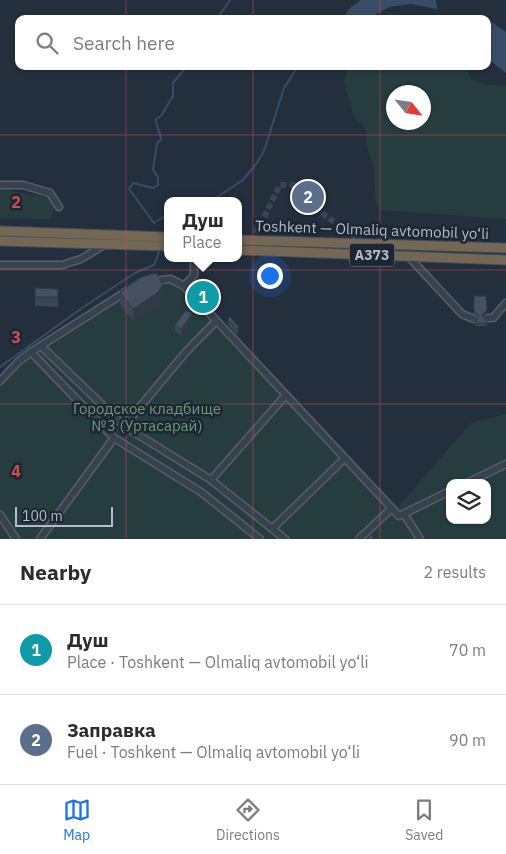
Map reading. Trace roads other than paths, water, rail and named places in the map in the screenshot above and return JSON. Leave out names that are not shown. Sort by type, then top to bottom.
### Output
[{"type":"highway","points":[[0,231],[164,237]]},
{"type":"highway","name":"Toshkent — Olmaliq avtomobil yo‘li","points":[[242,240],[506,248]]},
{"type":"highway","points":[[0,241],[164,246]]},
{"type":"highway","name":"Toshkent — Olmaliq avtomobil yo‘li","points":[[242,250],[506,260]]},
{"type":"lane","points":[[0,185],[23,185],[50,193],[60,207]]},
{"type":"lane","points":[[0,265],[62,265],[82,259],[104,244]]},
{"type":"lane","points":[[408,256],[462,314],[474,319]]},
{"type":"lane","points":[[184,286],[194,276],[194,262]]},
{"type":"lane","points":[[143,283],[170,279],[184,286],[399,516],[446,493]]},
{"type":"lane","points":[[0,381],[31,352],[136,286]]},
{"type":"lane","points":[[487,318],[493,318],[506,303]]},
{"type":"lane","points":[[124,426],[185,353],[216,321]]},
{"type":"lane","points":[[40,346],[124,426],[211,480],[285,539]]},
{"type":"lane","points":[[31,352],[114,438],[201,492],[260,539]]},
{"type":"lane","points":[[211,480],[285,396]]},
{"type":"lane","points":[[40,539],[114,438]]},
{"type":"lane","points":[[273,528],[344,459]]},
{"type":"lane","points":[[475,479],[506,464]]},
{"type":"lane","points":[[359,539],[392,508]]},
{"type":"lane","points":[[404,514],[420,539]]},
{"type":"lane","points":[[0,515],[15,539]]},
{"type":"water","points":[[361,0],[436,0],[437,9],[411,4],[389,7],[375,15],[345,15],[351,7]]},
{"type":"water","points":[[491,22],[506,32],[506,73],[491,61]]},
{"type":"waterway","points":[[220,15],[230,0]]},
{"type":"waterway","points":[[164,217],[154,223],[129,189],[133,183],[153,188],[158,185],[158,177],[153,170],[157,143],[161,140],[156,119],[161,116],[173,96],[173,83],[184,70]]},
{"type":"waterway","points":[[217,197],[243,180],[256,164],[264,151],[284,88],[295,70]]},
{"type":"waterway","points":[[0,367],[82,308],[135,273],[154,265],[159,252]]},
{"type":"tunnel","points":[[252,241],[280,185],[294,185],[302,199],[364,243]]},
{"type":"place","name":"Заправка","points":[[308,197]]},
{"type":"place","name":"Душ","points":[[203,297]]},
{"type":"park label","name":"Городское кладбище №3 (Уртасарай)","points":[[147,418]]}]
